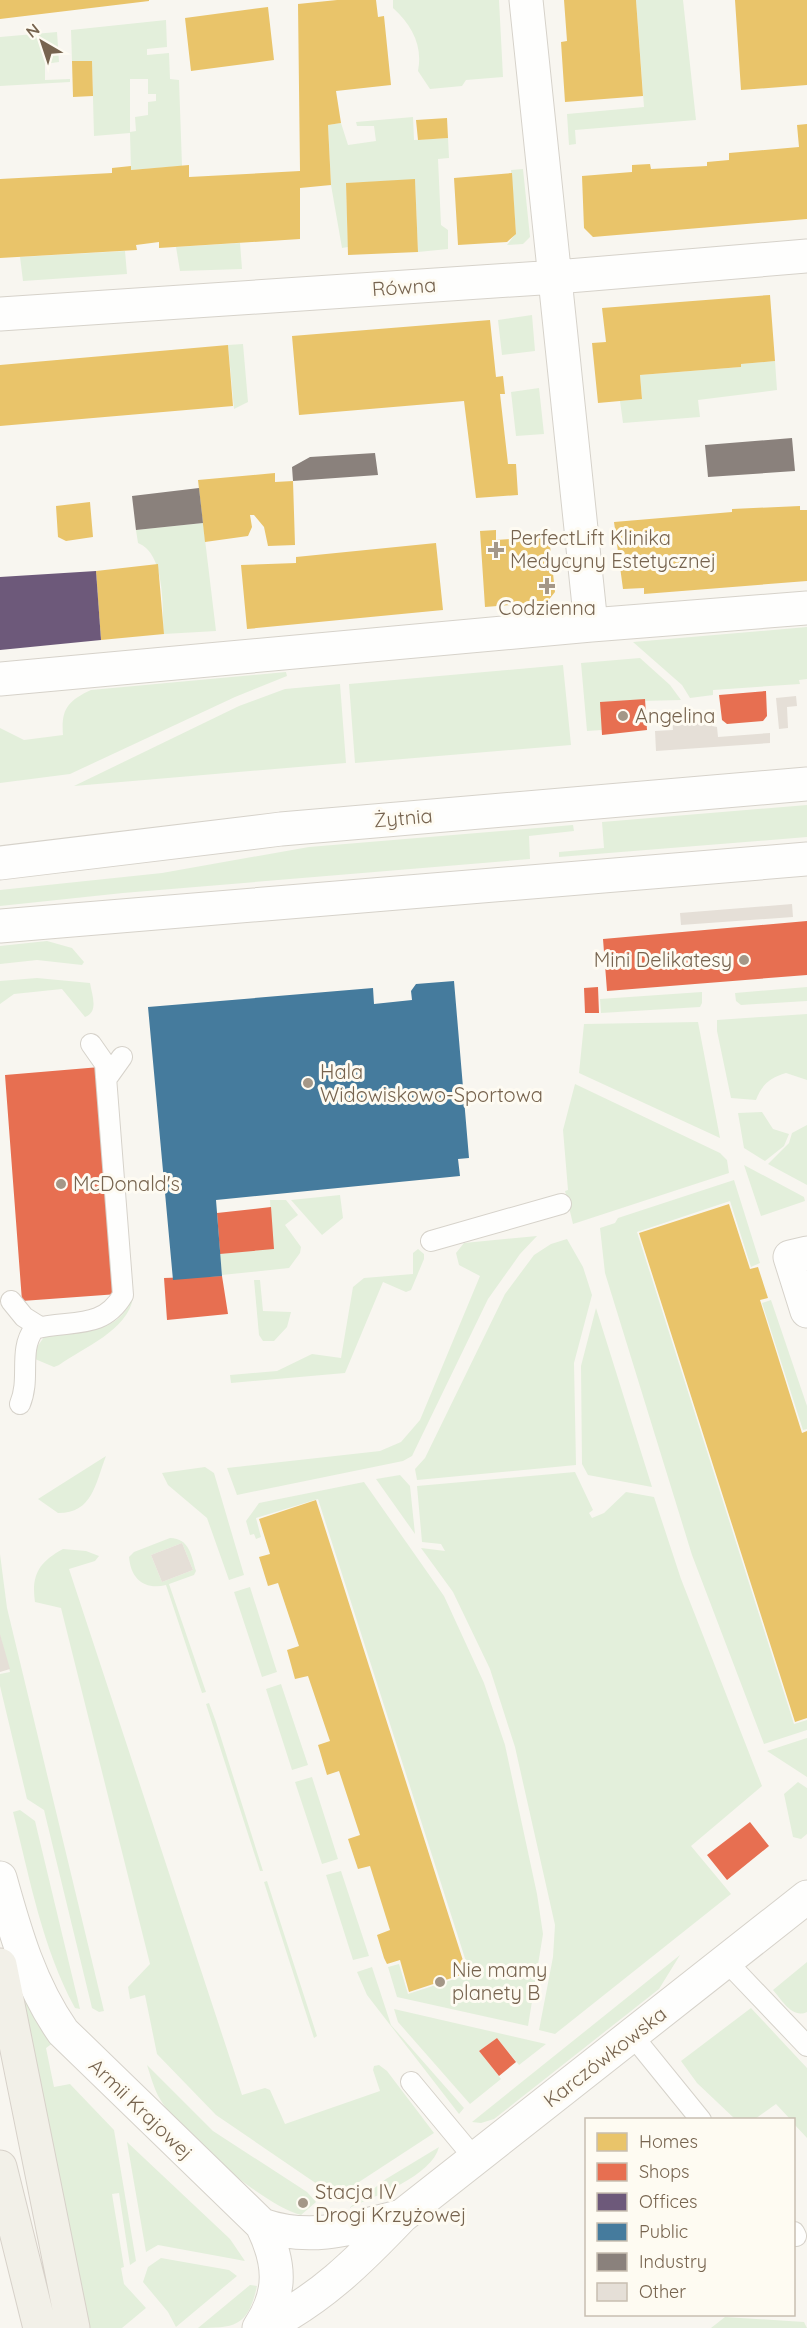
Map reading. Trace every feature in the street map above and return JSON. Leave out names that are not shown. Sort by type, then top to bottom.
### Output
[{"type":"main road","points":[[0,1965],[72,2328]]},
{"type":"main road","points":[[0,2167],[40,2328]]},
{"type":"street","points":[[526,0],[536,117],[556,277],[591,625]]},
{"type":"street","name":"Równa","points":[[0,314],[556,277],[807,256]]},
{"type":"street","points":[[0,679],[591,625],[807,608]]},
{"type":"street","name":"Żytnia","points":[[0,863],[281,829],[807,784]]},
{"type":"street","points":[[0,926],[807,859]]},
{"type":"street","points":[[807,1253],[790,1257],[807,1311]]},
{"type":"street","name":"Armii Krajowej","points":[[0,1878],[25,1961],[51,2016],[63,2032],[262,2225],[272,2247],[277,2271],[271,2304],[260,2328]]},
{"type":"street","name":"Karczówkowska","points":[[260,2328],[291,2314],[331,2284],[361,2260],[402,2216],[807,1897]]},
{"type":"street","name":"Karczówkowska","points":[[262,2225],[296,2235],[318,2234],[402,2216]]},
{"type":"lane","points":[[20,1404],[26,1390],[27,1338],[34,1329],[104,1318],[115,1308],[123,1295],[107,1078],[105,1064],[91,1044]]},
{"type":"lane","points":[[107,1078],[122,1058]]},
{"type":"lane","points":[[431,1241],[561,1204]]},
{"type":"lane","points":[[11,1301],[24,1317],[40,1327]]},
{"type":"lane","points":[[726,1961],[807,2046]]},
{"type":"lane","points":[[632,2035],[699,2118]]},
{"type":"lane","points":[[411,2082],[475,2159]]},
{"type":"green space","points":[[393,0],[499,0],[503,77],[466,80],[462,86],[430,89],[418,71],[419,53],[415,36],[393,8]]},
{"type":"green space","points":[[636,0],[683,0],[696,120],[575,130],[576,144],[569,145],[567,114],[644,107]]},
{"type":"green space","points":[[166,20],[167,47],[147,49],[147,55],[169,53],[170,79],[179,80],[182,166],[131,170],[130,133],[94,136],[92,61],[72,61],[71,30]],"holes":[[[130,79],[148,79],[148,94],[156,94],[156,101],[148,102],[148,115],[135,117],[136,131],[130,132]]]},
{"type":"green space","points":[[57,32],[59,62],[45,64],[45,80],[70,79],[70,82],[0,86],[0,37]]},
{"type":"green space","points":[[413,117],[414,140],[448,138],[449,158],[438,159],[441,225],[448,230],[448,249],[418,252],[415,180],[346,183],[348,247],[342,248],[331,185],[328,125],[341,123],[348,145],[376,141],[374,126],[357,126],[356,122]]},
{"type":"green space","points":[[523,169],[530,237],[523,244],[507,245],[516,233],[511,170]]},
{"type":"green space","points":[[240,243],[242,269],[180,271],[176,247]]},
{"type":"green space","points":[[125,251],[127,274],[23,281],[20,257]]},
{"type":"green space","points":[[532,315],[535,351],[502,355],[498,320]]},
{"type":"green space","points":[[243,344],[248,402],[234,409],[228,345]]},
{"type":"green space","points":[[775,361],[777,390],[698,400],[700,417],[623,423],[620,401],[642,399],[640,375],[741,367],[741,364]]},
{"type":"green space","points":[[539,388],[544,434],[516,436],[511,392]]},
{"type":"green space","points":[[203,523],[216,631],[164,634],[158,570],[154,558],[138,543],[136,530]]},
{"type":"green space","points":[[807,627],[807,679],[799,680],[800,684],[713,690],[713,695],[690,698],[682,685],[633,642]]},
{"type":"green space","points":[[640,658],[670,685],[681,700],[601,702],[602,730],[587,731],[581,663]]},
{"type":"green space","points":[[563,665],[571,745],[355,763],[349,684]]},
{"type":"green space","points":[[286,672],[287,676],[235,697],[70,774],[0,783],[0,728],[24,740],[63,735],[63,719],[67,707],[76,698],[91,690]]},
{"type":"green space","points":[[340,684],[346,763],[74,786],[239,706],[285,689]]},
{"type":"green space","points":[[807,805],[807,837],[559,857],[559,852],[604,848],[602,822]]},
{"type":"green space","points":[[573,825],[574,831],[529,836],[530,859],[123,893],[0,906],[0,890],[162,873],[309,847]]},
{"type":"green space","points":[[47,941],[72,948],[84,962],[82,965],[37,960],[0,964],[0,946]]},
{"type":"green space","points":[[37,978],[90,983],[94,1003],[92,1011],[85,1017],[62,989],[14,994],[0,1004],[0,981]]},
{"type":"green space","points":[[807,987],[807,1001],[741,1005],[736,1001],[735,993]]},
{"type":"green space","points":[[702,992],[700,1007],[601,1013],[600,999]]},
{"type":"green space","points":[[807,1014],[807,1080],[786,1073],[767,1082],[756,1100],[731,1098],[717,1031],[717,1020]]},
{"type":"green space","points":[[698,1022],[720,1138],[579,1073],[584,1024]]},
{"type":"green space","points":[[575,1084],[720,1153],[727,1160],[729,1173],[573,1224],[565,1191],[568,1190],[563,1130]]},
{"type":"green space","points":[[762,1112],[773,1129],[789,1134],[784,1146],[765,1161],[744,1148],[738,1113]]},
{"type":"green space","points":[[807,1125],[807,1185],[768,1164],[789,1143],[792,1133]]},
{"type":"green space","points":[[744,1165],[804,1197],[805,1201],[761,1216]]},
{"type":"green space","points":[[734,1180],[760,1263],[751,1267],[730,1201],[637,1232],[794,1724],[807,1720],[807,1730],[764,1744],[692,1555],[605,1273],[600,1228],[615,1223],[618,1218]]},
{"type":"green space","points":[[340,1195],[343,1218],[322,1235],[291,1200]]},
{"type":"green space","points":[[270,1200],[286,1200],[298,1215],[285,1225],[301,1247],[300,1253],[289,1268],[222,1275],[220,1254],[273,1248]]},
{"type":"green space","points":[[537,1236],[520,1254],[488,1299],[412,1456],[403,1461],[237,1495],[227,1468],[380,1451],[401,1442],[420,1420],[480,1276],[459,1265],[456,1253],[464,1243]]},
{"type":"green space","points":[[567,1239],[583,1267],[592,1295],[574,1363],[576,1465],[417,1480],[415,1469],[425,1458],[505,1294],[534,1255],[551,1244]]},
{"type":"green space","points":[[418,1249],[424,1254],[424,1259],[411,1290],[406,1292],[383,1282],[345,1373],[231,1383],[230,1375],[277,1371],[312,1354],[341,1358],[353,1287],[364,1278],[413,1274],[413,1253]]},
{"type":"green space","points":[[254,1280],[260,1280],[263,1311],[291,1312],[287,1327],[274,1341],[263,1341],[259,1335]]},
{"type":"green space","points":[[133,1298],[123,1320],[92,1345],[54,1367],[35,1359],[37,1347],[44,1337],[105,1326],[115,1321],[124,1312]]},
{"type":"green space","points":[[771,1300],[807,1406],[807,1429],[803,1430],[762,1303]]},
{"type":"green space","points":[[596,1308],[652,1487],[588,1475],[582,1464],[581,1366]]},
{"type":"green space","points":[[106,1456],[91,1495],[79,1508],[70,1512],[58,1513],[38,1499]]},
{"type":"green space","points":[[205,1467],[214,1473],[244,1575],[229,1580],[207,1518],[168,1485],[162,1473]]},
{"type":"green space","points":[[575,1472],[593,1510],[589,1513],[592,1518],[604,1513],[626,1492],[654,1497],[681,1579],[762,1786],[691,1846],[731,1894],[555,2034],[539,2030],[553,1957],[555,1925],[515,1747],[490,1669],[453,1592],[421,1548],[445,1551],[441,1544],[422,1542],[417,1486]]},
{"type":"green space","points":[[400,1475],[410,1486],[415,1534],[376,1479]]},
{"type":"green space","points":[[364,1482],[444,1596],[484,1683],[505,1745],[537,1894],[543,1934],[528,2026],[397,1997],[388,1967],[399,1964],[408,1994],[470,1974],[318,1499],[256,1518],[261,1537],[256,1539],[254,1534],[250,1535],[246,1521],[259,1503]]},
{"type":"green space","points":[[170,1538],[182,1541],[189,1549],[196,1571],[194,1575],[169,1584],[206,1692],[202,1693],[166,1585],[152,1586],[140,1582],[130,1565],[129,1557],[134,1552]],"holes":[[[182,1543],[193,1570],[162,1582],[151,1555]]]},
{"type":"green space","points":[[63,1549],[86,1551],[99,1556],[95,1561],[69,1569],[242,2095],[265,2088],[270,2090],[285,2124],[380,2091],[373,2070],[374,2066],[379,2065],[387,2071],[434,2133],[336,2197],[216,2115],[157,2054],[145,1995],[130,1999],[128,1987],[150,1964],[61,1608],[35,1602],[34,1584],[38,1570],[48,1559]]},
{"type":"green space","points":[[0,1554],[7,1608],[104,2011],[99,2012],[92,2008],[44,1810],[27,1799],[0,1686],[0,1674],[10,1672],[0,1635]]},
{"type":"green space","points":[[250,1587],[277,1672],[262,1677],[234,1592]]},
{"type":"green space","points":[[281,1684],[308,1765],[292,1770],[266,1689]]},
{"type":"green space","points":[[209,1703],[263,1871],[260,1871],[206,1704]]},
{"type":"green space","points":[[807,1738],[807,1777],[767,1751]]},
{"type":"green space","points":[[312,1777],[338,1859],[322,1864],[295,1782]]},
{"type":"green space","points":[[798,1782],[807,1788],[807,1834],[801,1839],[793,1837],[784,1794]]},
{"type":"green space","points":[[20,1810],[35,1821],[80,2009],[75,2008],[45,1937],[13,1812]]},
{"type":"green space","points":[[341,1871],[369,1956],[353,1960],[326,1875]]},
{"type":"green space","points":[[267,1881],[317,2036],[314,2038],[264,1882]]},
{"type":"green space","points":[[680,1955],[659,1989],[494,2119],[481,2123],[472,2122]]},
{"type":"green space","points":[[807,1962],[807,2012],[797,2013],[792,2011],[773,1990]]},
{"type":"green space","points":[[372,1967],[391,2025],[464,2108],[459,2114],[367,1995],[357,1972]]},
{"type":"green space","points":[[28,2000],[53,2043],[46,2048],[54,2087],[70,2084],[114,2130],[136,2261],[130,2265],[119,2193],[112,2194],[124,2267],[121,2268],[124,2284],[146,2308],[122,2328],[85,2328],[24,2001]]},
{"type":"green space","points":[[751,2008],[807,2068],[807,2138],[795,2125],[795,2118],[789,2118],[776,2104],[756,2118],[734,2118],[697,2083],[681,2061]]},
{"type":"green space","points":[[394,2009],[546,2044],[519,2065],[497,2038],[479,2051],[501,2079],[470,2104],[398,2022]]},
{"type":"green space","points":[[147,2065],[213,2131],[307,2192],[316,2202],[301,2215],[285,2209],[266,2198],[224,2166],[170,2114],[158,2095]]},
{"type":"green space","points":[[127,2142],[230,2239],[245,2261],[158,2245],[146,2252]]},
{"type":"green space","points":[[439,2147],[426,2167],[414,2176],[349,2208],[386,2179]]},
{"type":"green space","points":[[161,2258],[229,2270],[237,2276],[176,2327],[168,2312],[143,2282],[148,2267]]},
{"type":"green space","points":[[250,2285],[257,2286],[253,2300],[249,2310],[238,2322],[231,2326],[198,2328]]},
{"type":"green space","points":[[725,2317],[804,2322],[807,2328],[711,2328]]},
{"type":"building: Homes","points":[[0,0],[149,0],[149,1],[0,19]]},
{"type":"building: Homes","points":[[337,0],[376,0],[378,17],[384,16],[391,85],[336,91],[341,123],[328,125],[331,185],[300,188],[300,239],[159,248],[159,242],[136,245],[137,250],[0,258],[0,179],[112,173],[112,168],[131,166],[131,170],[189,165],[189,177],[300,171],[298,4]]},
{"type":"building: Homes","points":[[564,0],[636,0],[643,96],[565,102],[561,42],[567,41]]},
{"type":"building: Homes","points":[[735,0],[807,0],[807,85],[741,90]]},
{"type":"building: Homes","points":[[268,7],[274,60],[191,71],[185,18]]},
{"type":"building: Homes","points":[[72,61],[92,61],[93,96],[73,97]]},
{"type":"building: Homes","points":[[447,118],[448,138],[418,140],[416,120]]},
{"type":"building: Homes","points":[[807,124],[807,219],[593,237],[584,228],[582,176],[632,172],[632,165],[650,164],[651,169],[707,166],[707,162],[729,160],[729,153],[799,147],[797,125]]},
{"type":"building: Homes","points":[[512,173],[516,234],[507,242],[458,245],[454,178]]},
{"type":"building: Homes","points":[[415,179],[418,252],[348,255],[346,183]]},
{"type":"building: Homes","points":[[770,295],[775,361],[741,364],[741,367],[640,375],[642,399],[598,403],[592,343],[606,342],[602,308]]},
{"type":"building: Homes","points":[[490,320],[496,377],[503,376],[505,394],[500,394],[508,464],[516,464],[518,495],[476,498],[464,401],[299,415],[292,336]]},
{"type":"building: Homes","points":[[228,345],[233,406],[0,426],[0,365]]},
{"type":"building: Homes","points":[[275,473],[275,482],[293,481],[295,545],[268,546],[264,527],[254,515],[250,515],[252,527],[248,536],[205,542],[198,480]]},
{"type":"building: Homes","points":[[90,502],[93,537],[66,541],[58,537],[56,506]]},
{"type":"building: Homes","points":[[800,506],[800,510],[807,510],[807,581],[644,594],[644,588],[623,589],[614,522],[732,512],[732,509]]},
{"type":"building: Homes","points":[[496,530],[496,540],[549,536],[555,592],[547,602],[485,607],[480,531]]},
{"type":"building: Homes","points":[[436,543],[443,610],[247,629],[241,565],[296,563],[296,557]]},
{"type":"building: Homes","points":[[158,564],[164,634],[101,640],[96,571]]},
{"type":"building: Homes","points":[[729,1204],[750,1269],[758,1267],[768,1298],[760,1300],[802,1433],[807,1431],[807,1718],[795,1722],[639,1233]]},
{"type":"building: Homes","points":[[316,1500],[467,1973],[409,1992],[400,1960],[387,1964],[384,1958],[377,1935],[390,1930],[370,1866],[358,1869],[348,1839],[360,1835],[339,1771],[327,1775],[318,1745],[330,1741],[308,1676],[295,1679],[287,1650],[299,1646],[278,1583],[268,1586],[259,1557],[270,1554],[259,1519]]},
{"type":"building: Shops","points":[[766,691],[767,716],[763,721],[727,724],[722,720],[719,695]]},
{"type":"building: Shops","name":"Angelina","points":[[645,699],[647,730],[602,735],[600,702]]},
{"type":"building: Shops","points":[[807,921],[807,975],[607,991],[603,939]]},
{"type":"building: Shops","points":[[598,987],[599,1013],[585,1013],[584,988]]},
{"type":"building: Shops","name":"McDonald's","points":[[100,1067],[118,1294],[22,1301],[5,1075]]},
{"type":"building: Shops","points":[[271,1207],[274,1249],[220,1254],[217,1213]]},
{"type":"building: Shops","points":[[222,1276],[228,1314],[167,1320],[164,1278]]},
{"type":"building: Shops","points":[[750,1822],[769,1846],[727,1880],[707,1855]]},
{"type":"building: Shops","points":[[497,2038],[516,2062],[499,2076],[479,2051]]},
{"type":"building: Offices","points":[[96,571],[101,640],[0,650],[0,577]]},
{"type":"building: Public","name":"Hala Widowiskowo-Sportowa","points":[[454,981],[469,1158],[458,1159],[460,1176],[216,1200],[222,1276],[173,1280],[148,1007],[373,988],[374,1004],[412,1000],[411,991],[416,984]]},
{"type":"building: Industry","points":[[792,438],[795,471],[708,477],[705,445]]},
{"type":"building: Industry","points":[[375,453],[378,475],[293,481],[292,467],[310,457]]},
{"type":"building: Industry","points":[[199,488],[203,523],[136,530],[132,496]]},
{"type":"building: Other","points":[[796,696],[797,706],[787,707],[788,728],[779,729],[776,698]]},
{"type":"building: Other","points":[[711,715],[712,726],[717,727],[718,737],[770,733],[770,743],[656,751],[655,731],[673,730],[672,718]]},
{"type":"building: Other","points":[[792,904],[793,917],[681,925],[680,913]]},
{"type":"building: Other","points":[[182,1543],[193,1570],[162,1582],[151,1555]]},
{"type":"building: Other","points":[[0,1634],[10,1669],[0,1672]]},
{"type":"place","name":"PerfectLift Klinika Medycyny Estetycznej","points":[[496,550]]},
{"type":"place","name":"Codzienna","points":[[547,586]]},
{"type":"place","name":"Angelina","points":[[623,716]]},
{"type":"place","name":"Mini Delikatesy","points":[[744,960]]},
{"type":"place","name":"Hala Widowiskowo-Sportowa","points":[[308,1083]]},
{"type":"place","name":"McDonald's","points":[[61,1184]]},
{"type":"place","name":"Nie mamy planety B","points":[[440,1982]]},
{"type":"place","name":"Stacja IV Drogi Krzyżowej","points":[[303,2203]]}]
